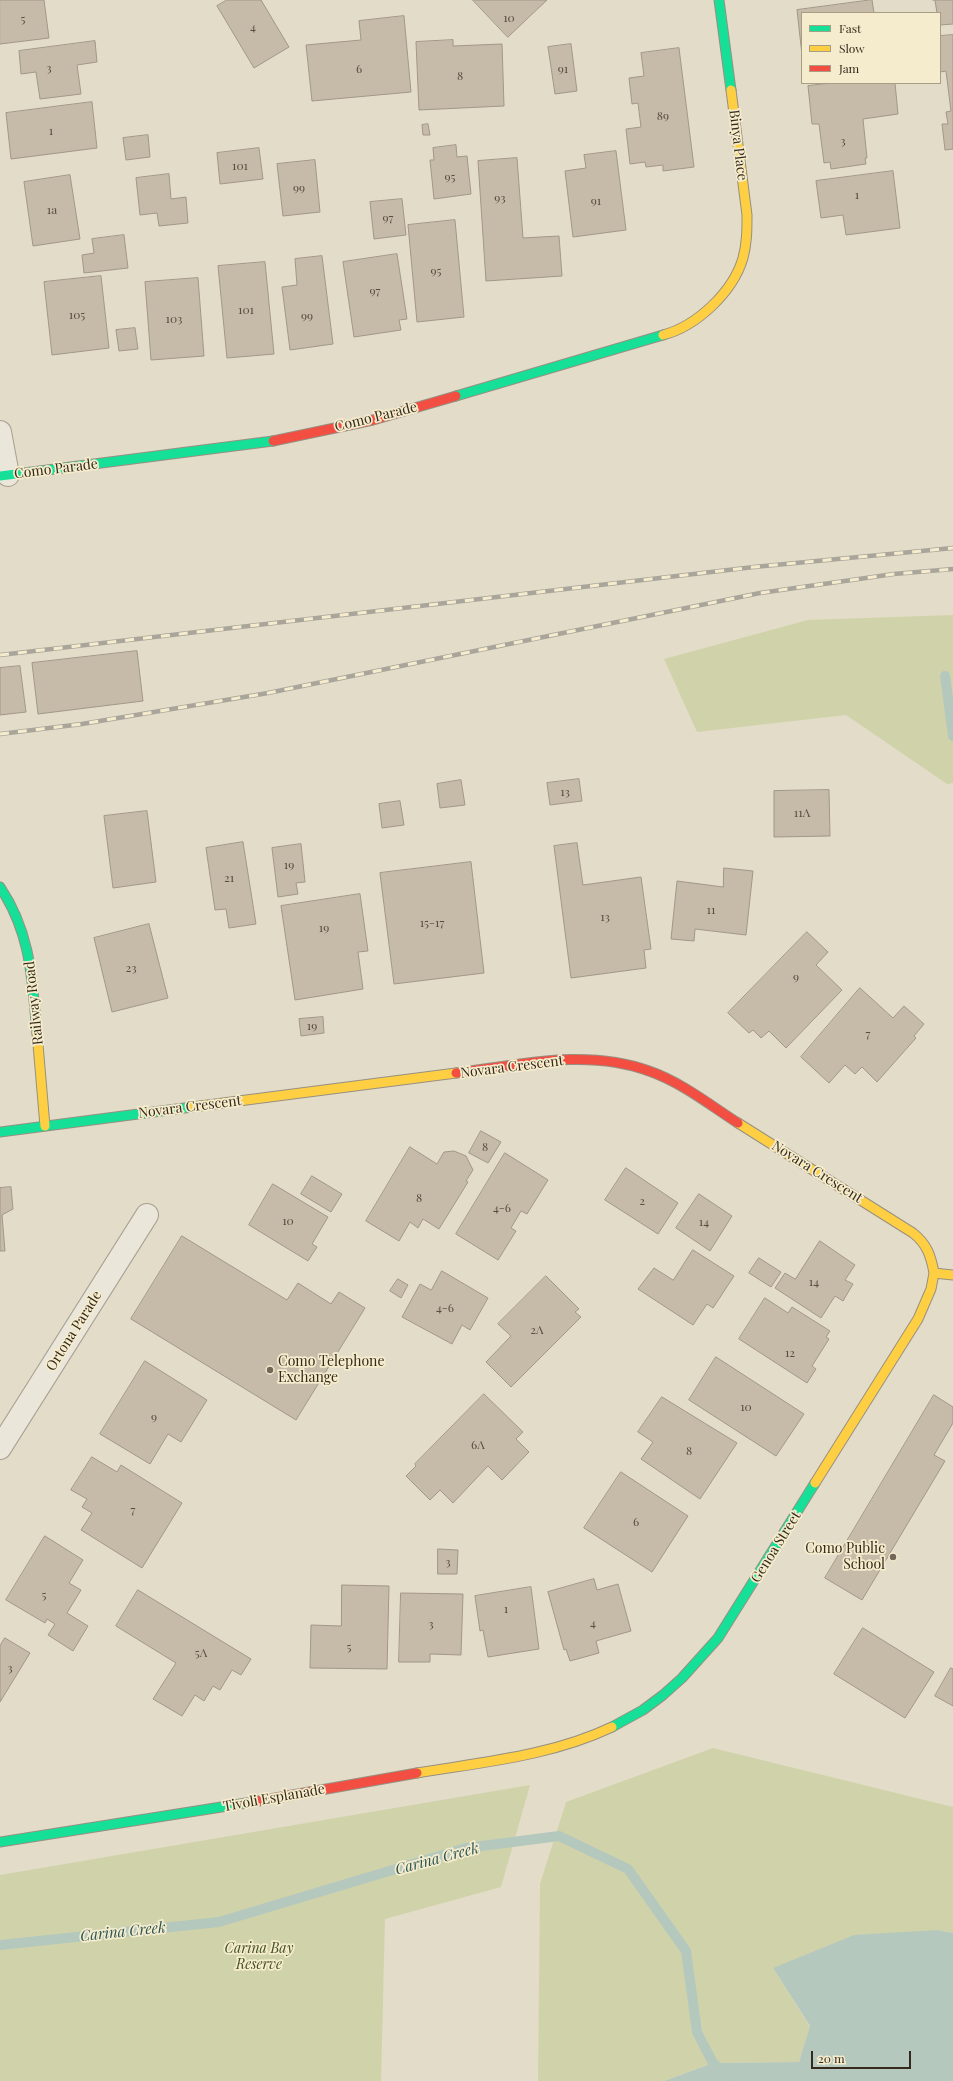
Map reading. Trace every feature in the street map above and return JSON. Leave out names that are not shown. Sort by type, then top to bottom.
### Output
[{"type":"street","name":"Binya Place","points":[[719,0],[746,223],[746,245],[738,267],[727,287]]},
{"type":"street","name":"Como Parade","points":[[4,476],[196,452],[290,438],[373,420],[672,333],[692,323],[712,306],[727,287]]},
{"type":"street","points":[[0,432],[4,476]]},
{"type":"street","name":"Railway Road","points":[[0,887],[17,915],[26,942],[34,1000],[46,1126]]},
{"type":"street","name":"Novara Crescent","points":[[0,1132],[558,1060],[589,1059],[620,1062],[650,1071],[686,1090],[914,1234],[927,1245],[932,1256],[934,1273]]},
{"type":"street","name":"Ortona Parade","points":[[0,1448],[147,1215]]},
{"type":"street","points":[[934,1273],[953,1275]]},
{"type":"street","name":"Genoa Street","points":[[547,1750],[571,1744],[622,1723],[661,1697],[697,1665],[730,1620],[918,1319],[931,1289],[934,1273]]},
{"type":"street","name":"Tivoli Esplanade","points":[[0,1842],[275,1798],[547,1750]]},
{"type":"green space","points":[[953,615],[953,783],[947,784],[846,715],[697,732],[664,659],[808,620]]},
{"type":"green space","points":[[713,1748],[953,1807],[953,1933],[937,1930],[773,1968],[810,2027],[799,2062],[713,2063],[664,2081],[538,2081],[540,1884],[566,1802]]},
{"type":"green space","name":"Carina Bay Reserve","points":[[530,1785],[501,1887],[385,1919],[381,2081],[0,2081],[0,1875]]},
{"type":"shaded area","points":[[937,1930],[953,1933],[953,2081],[664,2081],[713,2063],[799,2062],[810,2026],[773,1968],[854,1935]]},
{"type":"building","points":[[0,0],[44,0],[49,38],[0,44]]},
{"type":"building","points":[[227,0],[261,0],[289,47],[254,68],[217,6]]},
{"type":"building","points":[[473,0],[547,0],[508,37]]},
{"type":"building","points":[[872,0],[874,12],[801,12],[801,46],[797,10]]},
{"type":"building","points":[[935,0],[953,0],[953,24],[941,25],[941,12],[937,12]]},
{"type":"building","points":[[404,16],[411,92],[312,101],[306,45],[361,40],[359,21]]},
{"type":"building","points":[[953,35],[953,149],[945,150],[942,124],[948,124],[946,112],[951,111],[946,71],[941,72],[941,36]]},
{"type":"building","points":[[453,40],[453,46],[502,44],[504,106],[419,110],[416,42]]},
{"type":"building","points":[[95,41],[97,62],[77,65],[81,94],[40,99],[36,72],[21,74],[19,51]]},
{"type":"building","points":[[571,44],[577,91],[555,94],[548,47]]},
{"type":"building","points":[[679,48],[694,167],[663,171],[663,165],[646,167],[645,162],[630,164],[626,129],[641,127],[638,103],[632,104],[629,78],[644,76],[641,53]]},
{"type":"building","points":[[823,84],[895,84],[898,114],[863,119],[867,158],[865,158],[866,164],[831,169],[830,162],[824,163],[819,124],[812,124],[808,86]]},
{"type":"building","points":[[92,102],[97,148],[11,159],[6,113]]},
{"type":"building","points":[[428,124],[430,135],[423,135],[422,125]]},
{"type":"building","points":[[148,135],[150,157],[126,160],[123,138]]},
{"type":"building","points":[[456,145],[457,157],[467,156],[471,194],[434,199],[430,160],[434,160],[433,148]]},
{"type":"building","points":[[259,148],[263,179],[220,184],[217,153]]},
{"type":"building","points":[[616,151],[626,230],[573,237],[565,171],[586,168],[584,155]]},
{"type":"building","points":[[517,158],[523,238],[559,236],[562,276],[486,281],[478,161]]},
{"type":"building","points":[[315,160],[320,212],[283,216],[277,164]]},
{"type":"building","points":[[893,171],[900,228],[846,235],[843,215],[821,218],[816,181]]},
{"type":"building","points":[[169,174],[171,199],[186,197],[188,223],[159,226],[157,213],[140,215],[136,178]]},
{"type":"building","points":[[70,175],[80,239],[33,246],[24,182]]},
{"type":"building","points":[[402,199],[406,235],[374,239],[370,202]]},
{"type":"building","points":[[455,220],[464,317],[417,322],[408,225]]},
{"type":"building","points":[[124,235],[128,268],[84,273],[82,255],[94,253],[92,239]]},
{"type":"building","points":[[397,254],[407,319],[399,320],[401,330],[354,337],[343,262]]},
{"type":"building","points":[[322,256],[333,344],[290,350],[282,287],[297,285],[295,259]]},
{"type":"building","points":[[265,262],[274,354],[227,358],[218,266]]},
{"type":"building","points":[[101,276],[109,348],[52,355],[44,282]]},
{"type":"building","points":[[198,278],[204,356],[151,360],[145,282]]},
{"type":"building","points":[[135,328],[138,349],[119,351],[116,330]]},
{"type":"building","points":[[137,651],[143,701],[38,714],[32,663]]},
{"type":"building","points":[[20,666],[26,712],[0,715],[0,668]]},
{"type":"building","points":[[579,779],[582,801],[550,805],[547,783]]},
{"type":"building","points":[[461,780],[465,805],[440,808],[437,784]]},
{"type":"building","points":[[829,790],[830,836],[774,837],[774,791]]},
{"type":"building","points":[[400,801],[404,825],[382,828],[379,804]]},
{"type":"building","points":[[147,811],[156,882],[113,888],[104,816]]},
{"type":"building","points":[[243,842],[256,924],[229,928],[226,909],[215,910],[206,848]]},
{"type":"building","points":[[577,843],[583,885],[641,877],[651,949],[644,950],[646,968],[571,978],[554,846]]},
{"type":"building","points":[[301,844],[305,882],[296,883],[298,894],[278,897],[272,848]]},
{"type":"building","points":[[471,862],[484,973],[394,984],[380,873]]},
{"type":"building","points":[[724,868],[753,871],[746,935],[695,929],[694,941],[671,939],[677,881],[723,887]]},
{"type":"building","points":[[360,894],[368,951],[358,952],[363,989],[295,1000],[281,906]]},
{"type":"building","points":[[149,924],[168,998],[112,1012],[94,938]]},
{"type":"building","points":[[807,932],[828,952],[816,965],[842,990],[786,1048],[769,1031],[761,1038],[753,1030],[749,1033],[728,1013]]},
{"type":"building","points":[[860,988],[893,1018],[904,1006],[924,1024],[914,1036],[916,1038],[877,1082],[862,1067],[855,1074],[845,1065],[829,1083],[801,1057]]},
{"type":"building","points":[[323,1017],[324,1033],[301,1036],[299,1019]]},
{"type":"building","points":[[481,1131],[501,1142],[488,1163],[469,1153]]},
{"type":"building","points":[[410,1147],[437,1164],[444,1152],[454,1151],[466,1156],[473,1170],[466,1181],[468,1182],[439,1229],[423,1219],[418,1228],[410,1222],[399,1241],[366,1221]]},
{"type":"building","points":[[505,1153],[548,1180],[527,1214],[521,1211],[511,1228],[516,1231],[498,1260],[456,1234]]},
{"type":"building","points":[[626,1168],[678,1203],[658,1234],[605,1200]]},
{"type":"building","points":[[312,1176],[342,1194],[331,1212],[301,1194]]},
{"type":"building","points":[[273,1184],[328,1217],[312,1244],[317,1247],[308,1261],[249,1225]]},
{"type":"building","points":[[11,1187],[13,1209],[2,1215],[5,1251],[0,1251],[0,1188]]},
{"type":"building","points":[[699,1194],[732,1216],[710,1251],[676,1228]]},
{"type":"building","name":"Como Telephone Exchange","points":[[182,1236],[287,1300],[298,1283],[331,1304],[339,1292],[365,1308],[296,1420],[131,1319]]},
{"type":"building","points":[[820,1241],[855,1265],[845,1280],[853,1284],[843,1301],[835,1296],[821,1318],[775,1288],[785,1273],[795,1279]]},
{"type":"building","points":[[693,1250],[734,1276],[713,1308],[707,1304],[693,1325],[638,1289],[654,1268],[673,1280]]},
{"type":"building","points":[[759,1258],[781,1272],[771,1287],[749,1273]]},
{"type":"building","points":[[442,1271],[488,1298],[470,1330],[462,1325],[452,1344],[402,1317],[420,1284],[431,1290]]},
{"type":"building","points":[[546,1276],[579,1309],[575,1312],[581,1317],[511,1387],[486,1362],[511,1336],[498,1324]]},
{"type":"building","points":[[398,1279],[408,1285],[401,1298],[390,1291]]},
{"type":"building","points":[[765,1298],[788,1313],[792,1307],[830,1331],[826,1337],[829,1339],[812,1366],[816,1369],[807,1383],[739,1339]]},
{"type":"building","points":[[716,1357],[804,1414],[776,1456],[689,1400]]},
{"type":"building","points":[[145,1361],[207,1400],[181,1442],[168,1434],[150,1464],[100,1434]]},
{"type":"building","points":[[484,1394],[523,1432],[516,1439],[529,1452],[502,1480],[488,1466],[453,1503],[440,1490],[430,1500],[406,1476],[416,1466],[415,1464]]},
{"type":"building","points":[[934,1395],[953,1407],[953,1423],[934,1455],[945,1461],[862,1600],[825,1578]]},
{"type":"building","points":[[662,1397],[737,1443],[700,1499],[641,1459],[653,1442],[638,1432]]},
{"type":"building","points":[[92,1457],[117,1472],[121,1465],[182,1503],[142,1568],[81,1530],[92,1513],[82,1507],[87,1499],[71,1490]]},
{"type":"building","points":[[621,1472],[688,1516],[652,1572],[584,1528]]},
{"type":"building","points":[[45,1536],[83,1560],[69,1583],[81,1590],[67,1613],[88,1626],[73,1651],[48,1635],[55,1624],[47,1619],[45,1623],[6,1600]]},
{"type":"building","points":[[438,1549],[458,1550],[457,1574],[438,1574]]},
{"type":"building","points":[[594,1579],[597,1590],[618,1584],[631,1631],[596,1641],[599,1653],[570,1661],[566,1649],[564,1650],[548,1592]]},
{"type":"building","points":[[342,1585],[389,1586],[387,1669],[310,1668],[311,1625],[341,1626]]},
{"type":"building","points":[[531,1587],[539,1649],[488,1657],[483,1630],[480,1631],[475,1596]]},
{"type":"building","points":[[138,1590],[251,1659],[241,1675],[232,1670],[220,1690],[213,1686],[204,1701],[195,1695],[182,1716],[153,1699],[176,1663],[116,1626]]},
{"type":"building","points":[[401,1593],[463,1594],[461,1655],[430,1654],[430,1662],[399,1662]]},
{"type":"building","points":[[863,1628],[934,1672],[905,1718],[834,1674]]},
{"type":"building","points":[[5,1638],[30,1653],[0,1702],[0,1646]]},
{"type":"building","points":[[951,1668],[953,1669],[953,1706],[935,1696]]},
{"type":"waterway","points":[[945,676],[953,736]]},
{"type":"waterway","name":"Carina Creek","points":[[0,1945],[219,1922],[466,1848],[559,1836],[628,1869],[686,1951],[697,2032],[713,2063],[737,2081]]},
{"type":"railway","points":[[0,655],[754,567],[953,548]]},
{"type":"railway","points":[[0,734],[82,724],[268,693],[760,593],[894,574],[953,569]]},
{"type":"traffic: fast","points":[[719,0],[731,90]]},
{"type":"traffic: fast","points":[[456,396],[663,335]]},
{"type":"traffic: fast","points":[[0,476],[273,441]]},
{"type":"traffic: fast","points":[[0,887],[10,904],[24,939],[31,975],[37,1033]]},
{"type":"traffic: fast","points":[[0,1132],[192,1107]]},
{"type":"traffic: fast","points":[[612,1727],[643,1710],[663,1695],[682,1678],[718,1638],[815,1483]]},
{"type":"traffic: fast","points":[[0,1842],[253,1802]]},
{"type":"traffic: slow","points":[[663,335],[676,331],[688,324],[701,316],[712,306],[731,283],[743,258],[746,242],[747,215],[731,90]]},
{"type":"traffic: slow","points":[[37,1033],[45,1126]]},
{"type":"traffic: slow","points":[[192,1107],[456,1073]]},
{"type":"traffic: slow","points":[[738,1123],[913,1233],[918,1237],[928,1251],[934,1273],[953,1275]]},
{"type":"traffic: slow","points":[[815,1483],[918,1319],[931,1289],[934,1273]]},
{"type":"traffic: slow","points":[[417,1773],[516,1757],[565,1745],[612,1727]]},
{"type":"traffic: jam","points":[[273,441],[373,420],[456,396]]},
{"type":"traffic: jam","points":[[456,1073],[553,1060],[602,1060],[625,1064],[649,1071],[672,1081],[695,1094],[738,1123]]},
{"type":"traffic: jam","points":[[253,1802],[417,1773]]},
{"type":"place","name":"Como Telephone Exchange","points":[[270,1370]]},
{"type":"place","name":"Como Public School","points":[[893,1557]]}]
